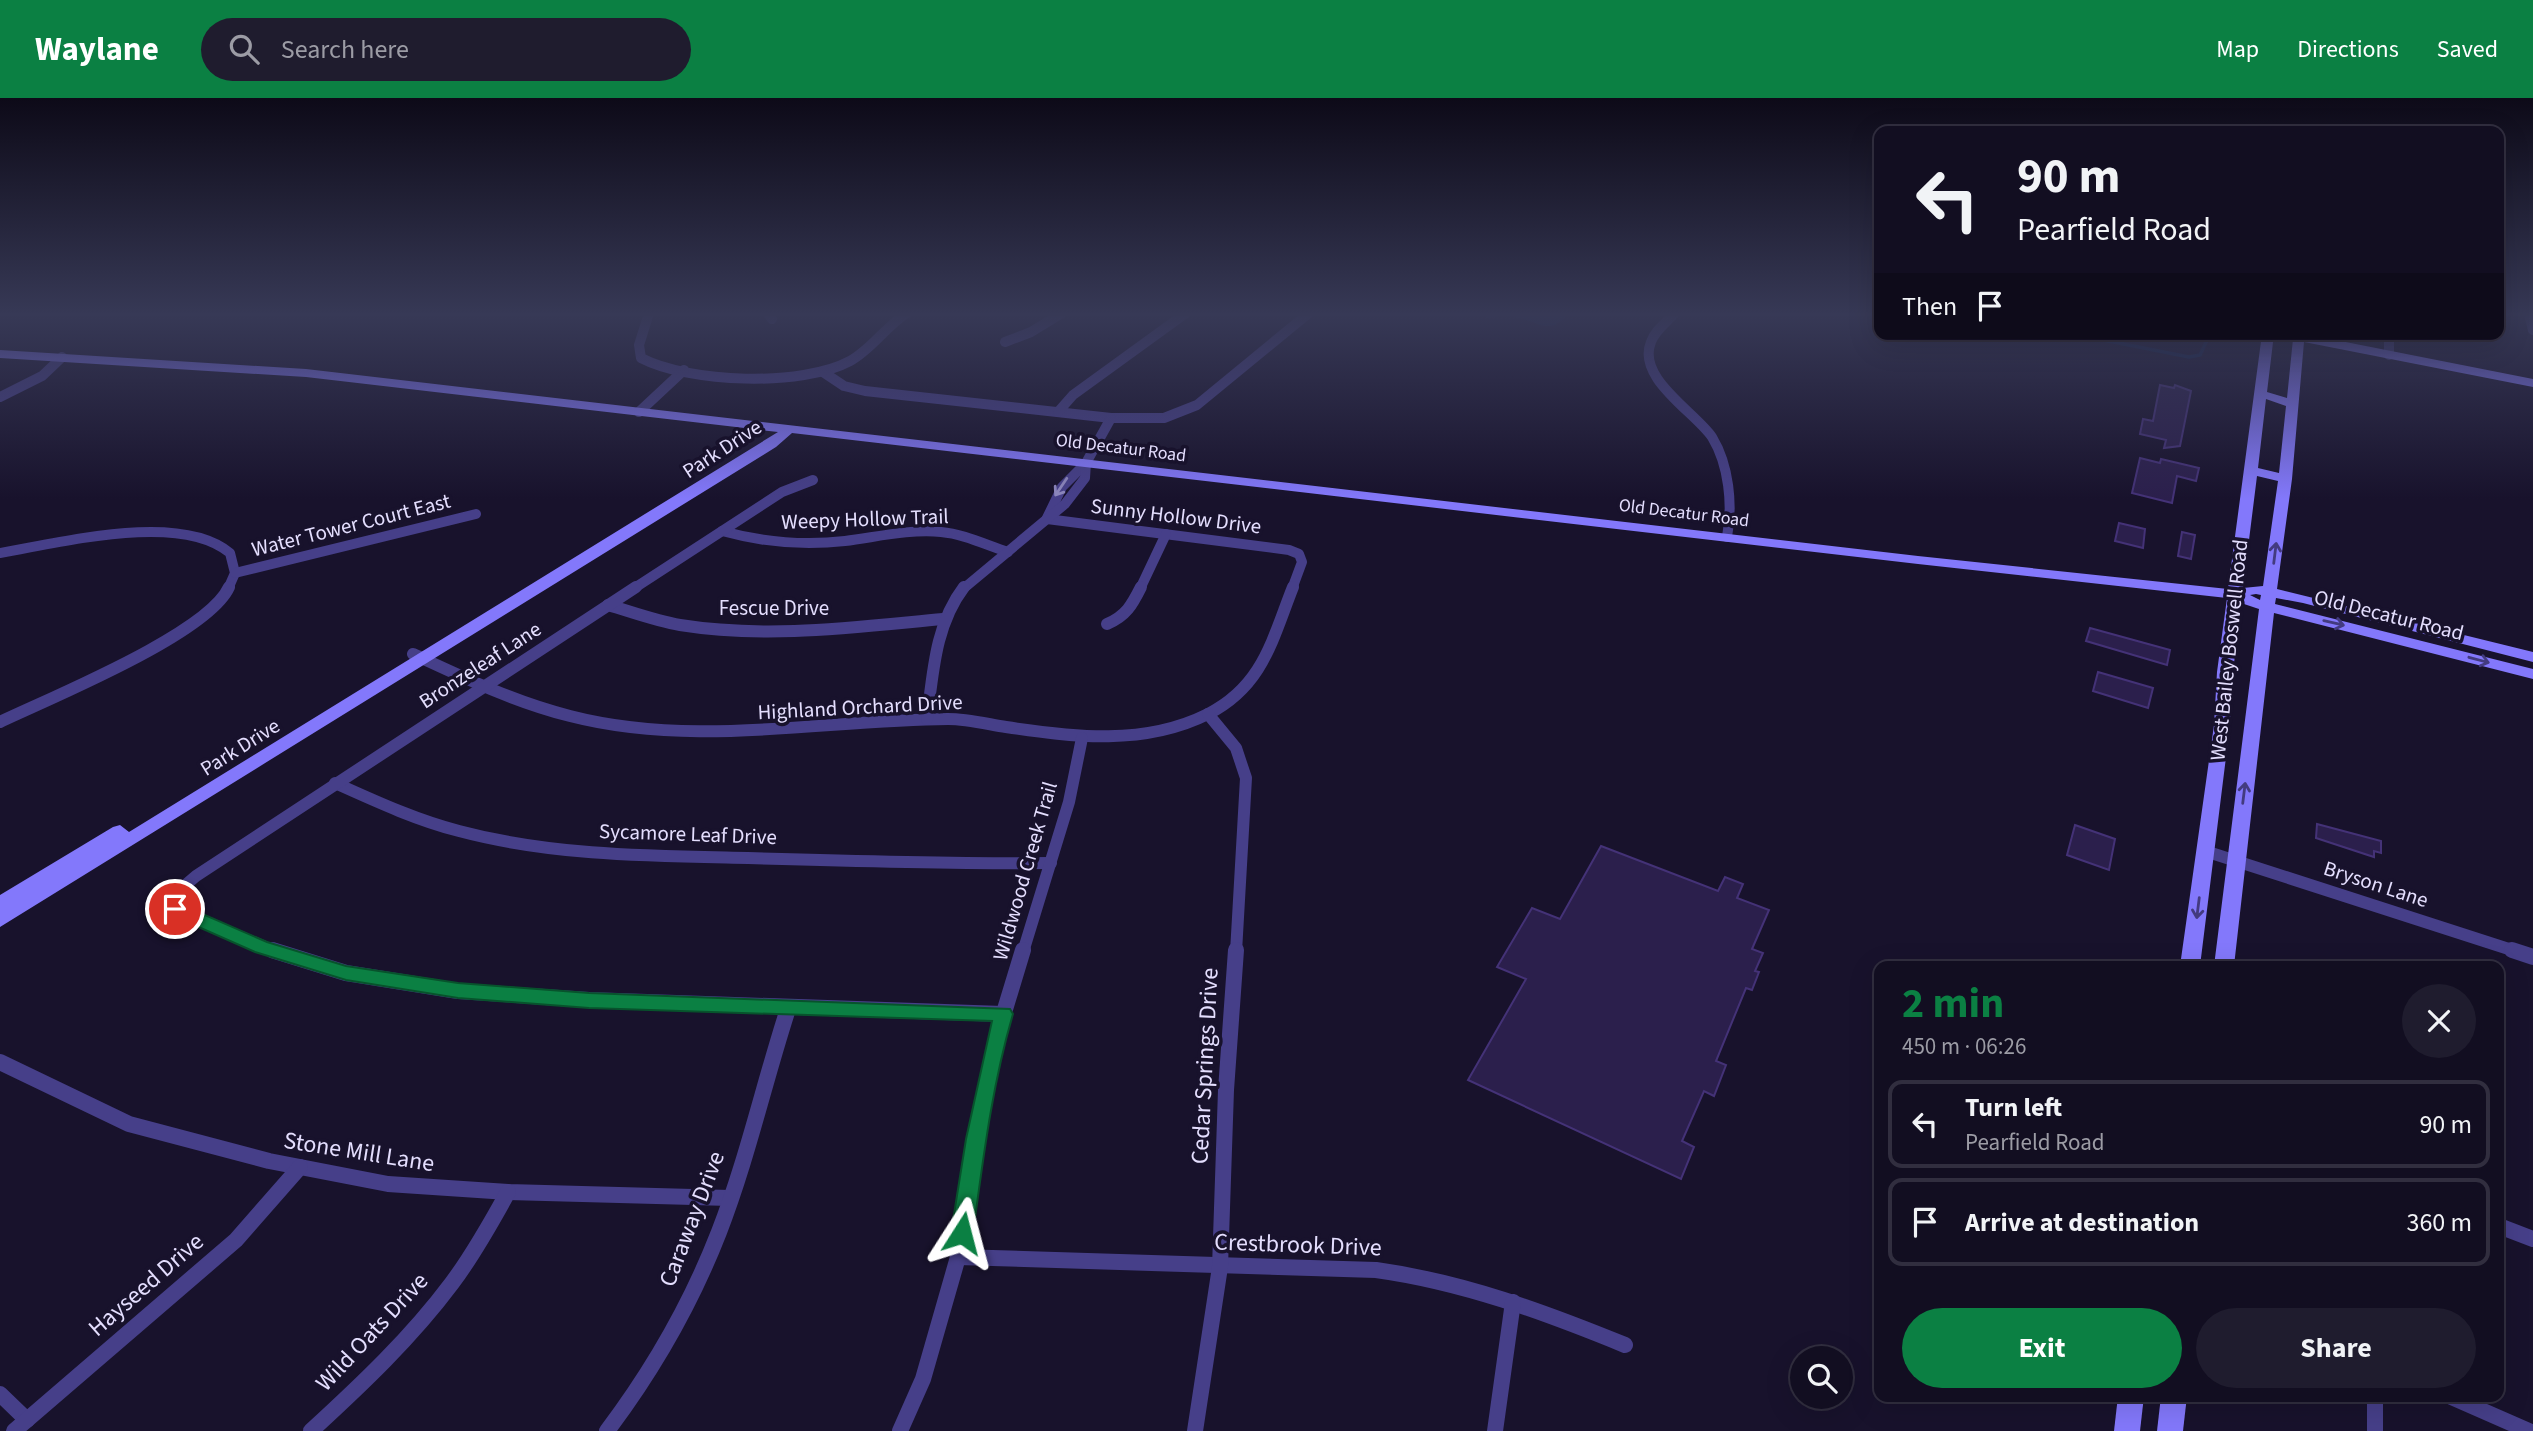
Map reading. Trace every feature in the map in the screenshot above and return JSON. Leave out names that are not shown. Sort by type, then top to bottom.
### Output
[{"type":"street","points":[[0,397],[41,375]]},
{"type":"street","name":"Old Decatur Road","points":[[325,375],[2236,594],[2533,657]]},
{"type":"street","points":[[639,412],[678,375]]},
{"type":"street","points":[[731,375],[766,379],[797,375]]},
{"type":"street","points":[[828,375],[844,386],[865,391],[1111,418],[1153,419],[1186,411],[1231,375]]},
{"type":"street","points":[[1058,412],[1073,395],[1100,375]]},
{"type":"street","points":[[1655,375],[1712,439],[1723,466],[1731,521],[1727,537]]},
{"type":"street","name":"West Bailey Boswell Road","points":[[2191,961],[2262,375]]},
{"type":"street","name":"West Bailey Boswell Road","points":[[2225,961],[2285,479],[2295,375]]},
{"type":"street","points":[[2493,375],[2533,383]]},
{"type":"street","points":[[2259,393],[2292,404]]},
{"type":"street","points":[[928,719],[943,619],[951,604],[965,586],[1065,504],[1085,478],[1086,463],[1111,418]]},
{"type":"street","name":"Park Drive","points":[[0,904],[771,444],[789,429]]},
{"type":"street","points":[[2249,470],[2285,479]]},
{"type":"street","name":"Bronzeleaf Lane","points":[[788,1009],[458,991],[346,973],[261,947],[175,909],[175,894],[196,876],[335,783],[782,492],[813,480]]},
{"type":"street","name":"Water Tower Court East","points":[[235,573],[476,514]]},
{"type":"street","name":"Sunny Hollow Drive","points":[[1047,519],[1289,550],[1299,554]]},
{"type":"street","name":"Weepy Hollow Trail","points":[[722,531],[753,540],[789,543],[955,533],[1008,552]]},
{"type":"street","points":[[1107,624],[1121,618],[1131,607],[1166,534]]},
{"type":"street","points":[[0,553],[117,537],[190,536],[212,540],[230,553],[235,573],[225,596],[191,626],[0,722]]},
{"type":"street","name":"Highland Orchard Drive","points":[[418,656],[506,698],[572,717],[649,729],[734,732],[928,719],[971,721],[1082,738],[1147,734],[1208,714],[1249,685],[1264,663],[1301,562],[1299,554]]},
{"type":"street","name":"Old Decatur Road","points":[[2269,599],[2533,674]]},
{"type":"street","name":"Fescue Drive","points":[[608,605],[680,624],[743,630],[816,629],[943,619]]},
{"type":"street","name":"Park Drive","points":[[0,920],[418,656]]},
{"type":"street","name":"Cedar Springs Drive","points":[[1195,1431],[1220,1267],[1226,1090],[1247,791],[1240,751],[1208,714]]},
{"type":"street","name":"Wildwood Creek Trail","points":[[900,1431],[923,1379],[958,1257],[976,1139],[996,1039],[1069,802],[1082,738]]},
{"type":"street","name":"Sycamore Leaf Drive","points":[[335,783],[391,808],[459,831],[541,848],[743,858],[973,864],[1051,863]]},
{"type":"street","name":"Bryson Lane","points":[[2205,851],[2533,957]]},
{"type":"street","points":[[788,1009],[1003,1014]]},
{"type":"street","name":"Caraway Drive","points":[[607,1431],[649,1372],[682,1314],[707,1261],[730,1198],[788,1009]]},
{"type":"street","name":"Stone Mill Lane","points":[[0,1062],[129,1124],[268,1161],[388,1184],[508,1192],[730,1198]]},
{"type":"street","name":"Hayseed Drive","points":[[20,1425],[236,1240],[300,1167]]},
{"type":"street","name":"Wild Oats Drive","points":[[311,1431],[391,1354],[444,1295],[478,1246],[508,1192]]},
{"type":"street","points":[[2504,1228],[2533,1239]]},
{"type":"street","name":"Crestbrook Drive","points":[[958,1257],[1220,1267],[1345,1268],[1396,1273],[1446,1282],[1513,1302],[1625,1345]]},
{"type":"street","points":[[1496,1431],[1513,1302]]},
{"type":"street","points":[[0,1394],[20,1425]]},
{"type":"street","points":[[2127,1431],[2130,1402]]},
{"type":"street","points":[[2170,1431],[2173,1402]]},
{"type":"street","points":[[2375,1402],[2375,1431]]},
{"type":"street","points":[[2463,1402],[2529,1431]]},
{"type":"building","points":[[2160,385],[2174,388],[2175,385],[2191,391],[2180,446],[2164,448],[2166,440],[2140,434],[2143,419],[2153,421]]},
{"type":"building","points":[[2140,458],[2160,463],[2161,459],[2199,468],[2196,481],[2177,476],[2172,503],[2132,493]]},
{"type":"building","points":[[2119,523],[2145,529],[2143,548],[2115,541]]},
{"type":"building","points":[[2182,532],[2195,535],[2191,559],[2178,556]]},
{"type":"building","points":[[2090,628],[2170,650],[2167,665],[2086,641]]},
{"type":"building","points":[[2098,672],[2153,688],[2148,708],[2093,691]]},
{"type":"building","points":[[2317,824],[2381,841],[2381,853],[2374,851],[2374,857],[2316,838]]},
{"type":"building","points":[[2075,825],[2115,839],[2109,870],[2067,855]]},
{"type":"building","points":[[1601,846],[1718,891],[1725,877],[1743,884],[1737,898],[1769,910],[1752,949],[1763,953],[1755,971],[1759,972],[1752,990],[1746,988],[1716,1061],[1726,1065],[1714,1096],[1704,1091],[1682,1141],[1694,1147],[1681,1179],[1468,1080],[1526,979],[1497,967],[1532,908],[1560,919]]},
{"type":"route","points":[[175,909],[261,947],[346,973],[458,991],[788,1009],[1003,1014],[976,1139],[962,1233]]}]
